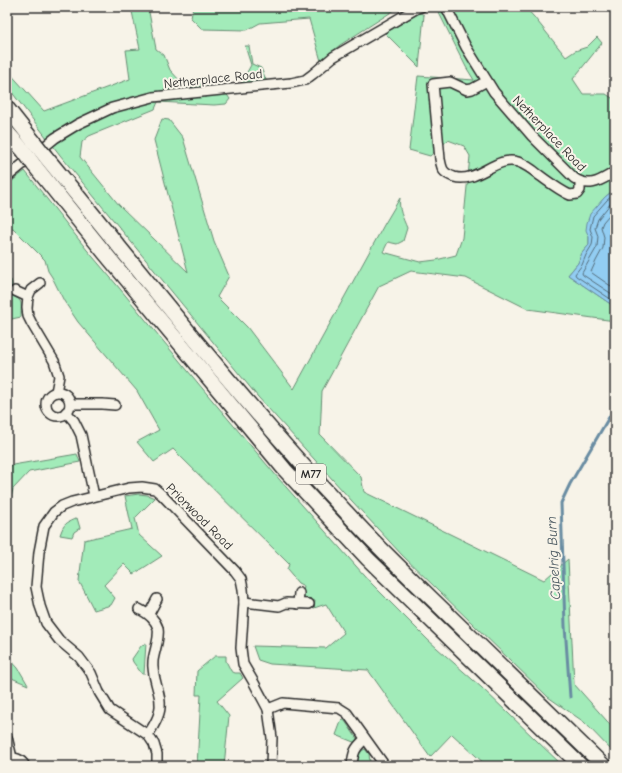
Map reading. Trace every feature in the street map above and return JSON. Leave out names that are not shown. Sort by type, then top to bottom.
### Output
[{"type":"highway","name":"M77","points":[[7,108],[224,374],[345,512],[604,766]]},
{"type":"highway","name":"M77","points":[[7,132],[109,258],[290,475],[368,559],[581,766]]},
{"type":"street","name":"Netherplace Road","points":[[7,177],[55,138],[78,124],[112,108],[153,97],[291,83],[304,80],[333,57],[421,7]]},
{"type":"street","name":"Netherplace Road","points":[[446,7],[466,47],[494,92],[532,136],[574,178],[580,182],[591,184],[602,180],[615,172]]},
{"type":"street","points":[[487,81],[467,90],[450,82],[433,84],[442,170],[448,175],[468,178],[508,161],[518,162],[530,168],[570,195],[577,194],[580,190],[580,182]]},
{"type":"street","points":[[40,283],[31,290],[28,297],[28,316],[54,360],[59,376],[56,392]]},
{"type":"street","points":[[15,291],[28,297]]},
{"type":"street","points":[[52,393],[64,393],[69,398],[68,408],[63,415],[55,415],[48,411],[46,403],[52,393]]},
{"type":"street","points":[[68,408],[102,404],[115,405]]},
{"type":"street","points":[[68,408],[81,435],[94,496]]},
{"type":"street","name":"Priorwood Road","points":[[148,735],[110,710],[99,692],[91,673],[79,657],[60,640],[46,623],[40,606],[36,587],[39,552],[44,526],[54,512],[62,506],[72,502],[129,488],[142,487],[154,489],[168,501],[235,570],[241,579],[244,602],[241,634],[242,664],[254,681],[268,709],[272,738],[271,766]]},
{"type":"street","points":[[298,604],[299,593]]},
{"type":"street","points":[[149,614],[157,599]]},
{"type":"street","points":[[244,602],[279,606],[286,603],[309,604]]},
{"type":"street","points":[[138,609],[149,614],[158,628],[158,637],[153,662],[155,681],[160,700],[159,713],[148,735],[154,744],[157,754],[157,766]]},
{"type":"street","points":[[268,709],[283,703],[340,708],[347,713],[385,766]]},
{"type":"street","points":[[7,737],[9,759],[16,758],[25,766]]},
{"type":"street","points":[[352,766],[352,759],[356,748],[365,739]]},
{"type":"green space","points":[[131,7],[148,7],[156,49],[164,55],[170,70],[182,83],[220,85],[230,99],[226,104],[214,105],[158,102],[155,109],[89,136],[82,142],[80,157],[119,205],[188,272],[154,140],[162,119],[169,120],[183,138],[214,241],[229,276],[217,297],[247,327],[294,389],[400,198],[400,210],[407,228],[403,241],[397,244],[388,242],[383,252],[420,262],[456,255],[462,238],[470,156],[464,146],[448,140],[430,156],[409,150],[418,76],[474,80],[436,7],[525,7],[566,57],[575,51],[587,47],[597,37],[602,43],[573,79],[583,94],[606,94],[615,100],[615,189],[599,204],[589,237],[589,245],[582,253],[578,263],[568,275],[615,307],[615,321],[528,309],[466,278],[411,271],[379,286],[322,391],[320,435],[361,477],[364,492],[544,580],[568,559],[574,684],[615,730],[615,754],[584,722],[548,697],[402,555],[352,501],[258,397],[60,155],[7,86],[7,70],[44,111],[130,79],[126,50],[140,49]]},
{"type":"green space","points":[[193,7],[403,7],[393,11],[340,45],[321,61],[309,19],[260,23],[247,30],[202,29],[191,18]]},
{"type":"green space","points":[[420,13],[424,15],[419,67],[385,33]]},
{"type":"green space","points":[[245,46],[249,46],[252,64],[261,68],[267,82],[241,83],[251,65]]},
{"type":"green space","points":[[25,171],[87,250],[207,394],[279,479],[371,583],[428,640],[481,687],[563,766],[487,766],[452,734],[430,757],[368,670],[270,664],[258,660],[253,646],[326,648],[344,633],[326,604],[314,608],[315,601],[302,598],[304,586],[298,583],[287,570],[289,564],[173,449],[154,462],[137,442],[159,430],[137,391],[78,322],[64,301],[48,271],[45,260],[13,228],[7,231],[7,185]]},
{"type":"green space","points":[[11,280],[12,285],[9,294],[21,302],[21,317],[7,320],[7,281]]},
{"type":"green space","points":[[77,454],[80,462],[29,472],[13,489],[7,515],[7,466]]},
{"type":"green space","points":[[139,494],[155,498],[135,518],[139,535],[162,556],[134,574],[124,564],[104,585],[115,598],[111,605],[94,610],[79,581],[84,540],[132,529],[125,496]]},
{"type":"green space","points":[[77,518],[80,528],[74,532],[72,537],[60,535],[66,524]]},
{"type":"green space","points":[[146,643],[144,674],[142,674],[132,659],[141,646]]},
{"type":"green space","points":[[7,656],[18,668],[28,685],[7,676]]},
{"type":"green space","points":[[215,656],[226,656],[226,661],[231,671],[240,673],[243,678],[217,701],[229,716],[224,766],[197,766],[201,695],[196,695],[197,671]]},
{"type":"green space","points":[[342,719],[358,740],[356,743],[336,735]]},
{"type":"green space","points":[[365,749],[369,754],[370,762],[373,766],[356,766],[358,754]]},
{"type":"water","points":[[615,189],[615,307],[568,275],[578,263],[582,253],[589,245],[589,237],[586,230],[590,214],[605,197]]},
{"type":"waterway","name":"Capelrig Burn","points":[[570,697],[565,626],[561,503],[570,484],[615,407]]}]
